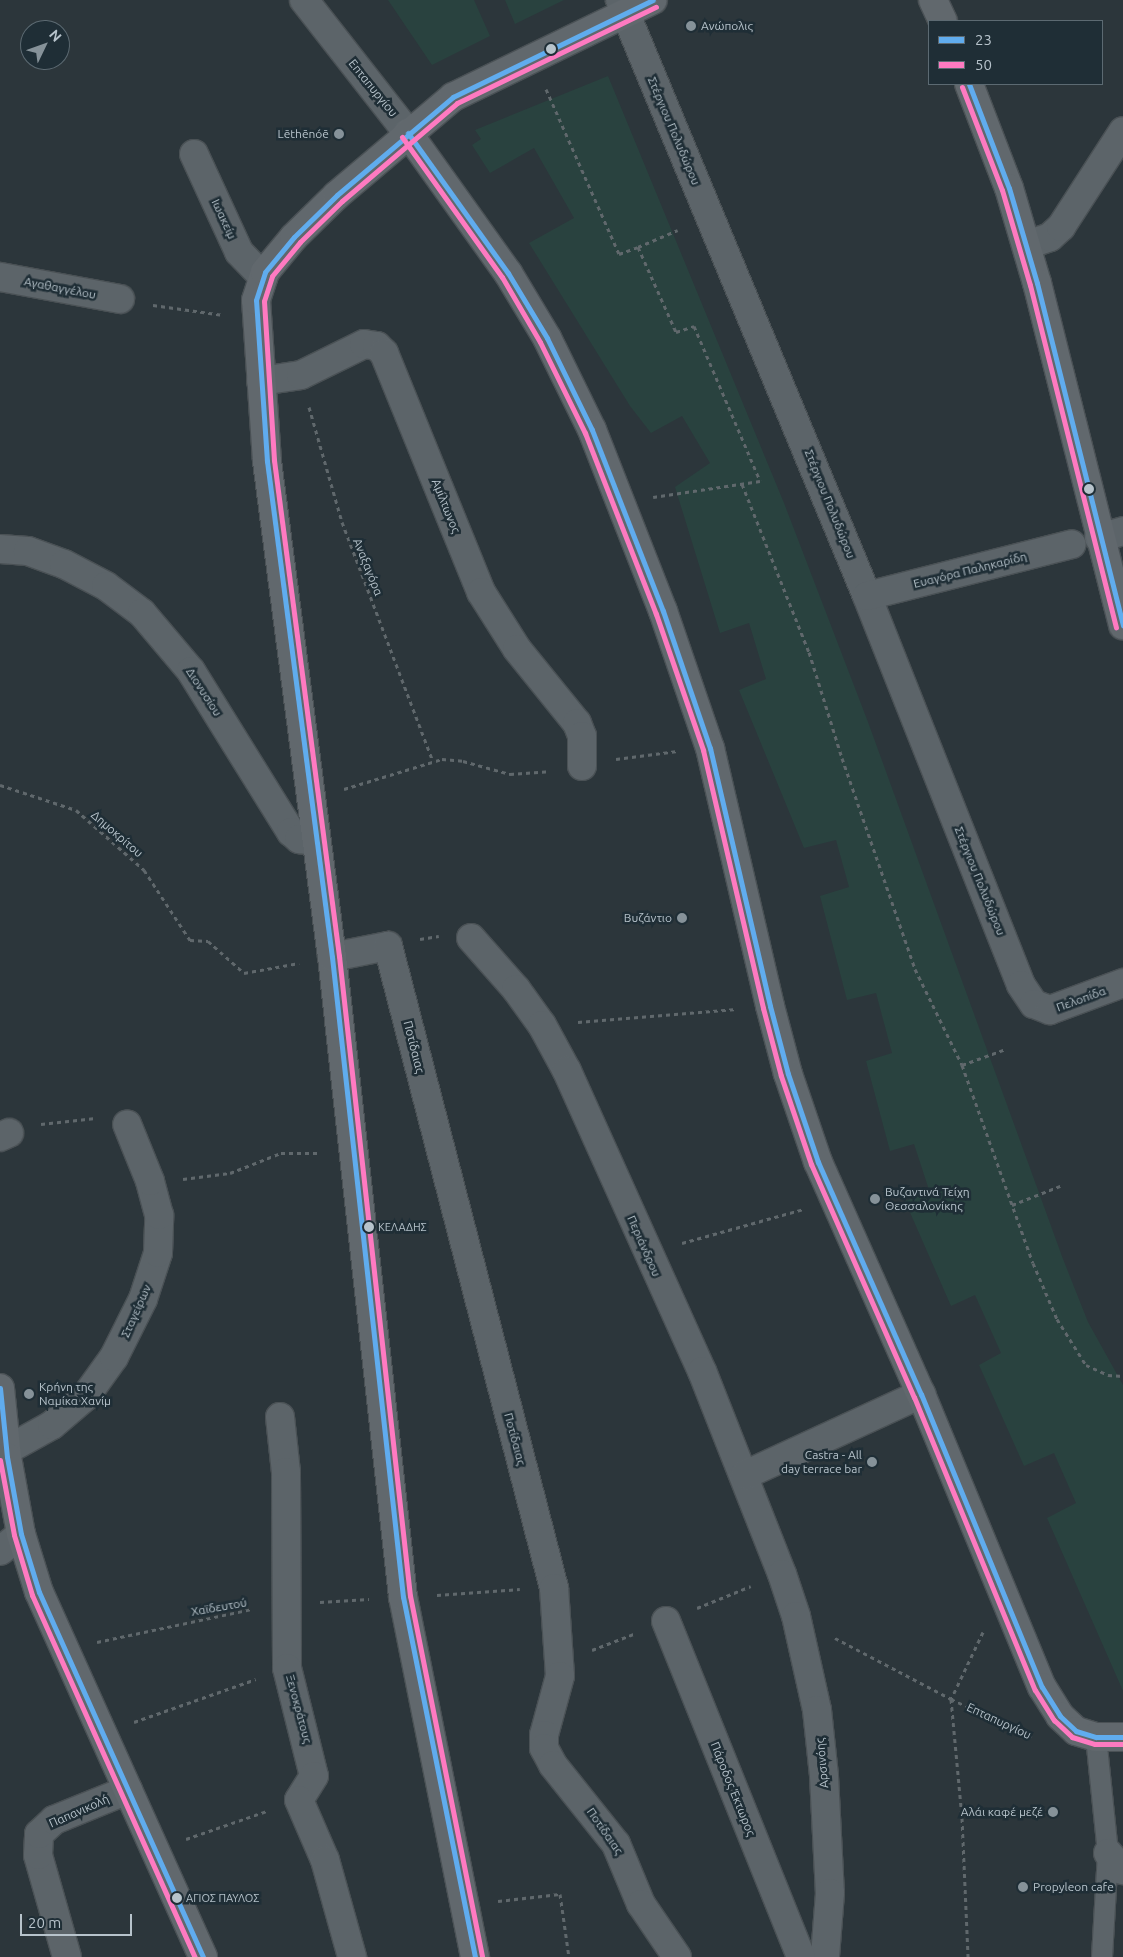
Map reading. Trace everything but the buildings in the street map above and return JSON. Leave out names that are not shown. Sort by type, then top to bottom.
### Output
[{"type":"main road","points":[[475,1957],[403,1597],[332,957],[270,480],[256,320],[256,300],[263,277],[279,253],[316,214],[408,132],[453,97],[532,57],[623,6],[653,0]]},
{"type":"main road","points":[[933,0],[943,20]]},
{"type":"main road","points":[[969,85],[1009,188],[1111,534],[1123,625]]},
{"type":"main road","name":"Επταπυργίου","points":[[408,132],[482,233],[542,331],[583,410],[679,656],[710,748],[770,1006],[798,1107],[833,1201],[921,1394],[1042,1687],[1054,1709],[1069,1726],[1096,1737]]},
{"type":"main road","points":[[0,1388],[7,1450],[22,1534],[39,1592],[157,1850],[203,1957]]},
{"type":"main road","points":[[1096,1737],[1123,1737]]},
{"type":"street","name":"Επταπυργίου","points":[[304,0],[408,132]]},
{"type":"street","name":"Στέργιου Πολυδώρου","points":[[623,6],[867,596],[1021,985],[1039,1007]]},
{"type":"street","points":[[1026,245],[1050,237],[1061,227],[1123,131]]},
{"type":"street","name":"Ιωακείμ","points":[[194,154],[240,252],[263,277]]},
{"type":"street","name":"Αγαθαγγέλου","points":[[0,277],[120,300]]},
{"type":"street","name":"Αμίλτωνος","points":[[261,381],[301,375],[364,344],[377,346],[384,353],[481,592],[518,649],[577,723],[583,745],[582,766]]},
{"type":"street","name":"Ευαγόρα Παληκαρίδη","points":[[867,596],[1072,544]]},
{"type":"street","name":"Διονυσίου","points":[[0,550],[28,551],[64,564],[121,596],[159,631],[198,682],[291,832],[299,839],[316,841]]},
{"type":"street","name":"Περιάνδρου","points":[[471,938],[516,989],[542,1025],[568,1071],[647,1253],[702,1371],[745,1475],[782,1574]]},
{"type":"street","points":[[332,957],[388,946]]},
{"type":"street","name":"Ποτίδαιας","points":[[388,946],[554,1588],[560,1676],[544,1735],[544,1748],[553,1764],[616,1844],[640,1904],[677,1957]]},
{"type":"street","name":"Πελοπίδα","points":[[1039,1007],[1056,1009],[1123,983]]},
{"type":"street","name":"Σταγείρων","points":[[7,1450],[44,1430],[86,1396],[104,1373],[129,1330],[153,1270],[159,1243],[159,1215],[150,1181],[127,1124]]},
{"type":"street","points":[[745,1475],[921,1394]]},
{"type":"street","name":"Ξενοκράτους","points":[[280,1417],[286,1472],[288,1668],[314,1776],[299,1800]]},
{"type":"street","points":[[0,1551],[22,1534]]},
{"type":"street","name":"Αρσινόης","points":[[782,1574],[796,1616],[817,1710],[824,1776],[830,1893],[825,1957]]},
{"type":"street","name":"Πάροδος Έκτωρος","points":[[666,1621],[801,1957]]},
{"type":"street","name":"Παπανικολή","points":[[67,1957],[38,1855],[39,1834],[54,1820],[128,1790]]},
{"type":"street","points":[[299,1800],[325,1860],[352,1957]]},
{"type":"lane","points":[[1096,1737],[1116,1861],[1102,1957]]},
{"type":"path","points":[[532,57],[619,254],[684,227]]},
{"type":"path","points":[[621,504],[760,480],[694,326],[676,332],[638,247]]},
{"type":"path","points":[[120,300],[256,320]]},
{"type":"path","name":"Αναξαγόρα","points":[[301,375],[339,515],[433,761]]},
{"type":"path","points":[[742,484],[812,660],[842,758],[915,969],[962,1065],[1033,1263],[1070,1342],[1086,1365],[1094,1370],[1115,1377],[1123,1376]]},
{"type":"path","points":[[339,791],[433,761],[454,759],[523,775],[710,748]]},
{"type":"path","name":"Δημοκρίτου","points":[[0,785],[76,810],[144,870],[190,940],[208,941],[244,974],[332,957]]},
{"type":"path","points":[[388,946],[448,934],[471,938]]},
{"type":"path","points":[[542,1025],[770,1006]]},
{"type":"path","points":[[962,1065],[1006,1049]]},
{"type":"path","points":[[4,1135],[73,1118],[107,1119],[127,1124]]},
{"type":"path","points":[[150,1181],[230,1173],[281,1153],[354,1154]]},
{"type":"path","points":[[1012,1205],[1060,1186]]},
{"type":"path","points":[[647,1253],[833,1201]]},
{"type":"path","points":[[429,1596],[486,1590]]},
{"type":"path","name":"Επταπυργίου","points":[[1003,1591],[951,1699],[1038,1740]]},
{"type":"path","name":"Χαϊδευτού","points":[[66,1650],[162,1626],[286,1603],[377,1598]]},
{"type":"path","points":[[796,1616],[951,1699],[962,1818],[968,1957]]},
{"type":"path","points":[[103,1733],[288,1668]]},
{"type":"path","points":[[157,1850],[299,1800]]},
{"type":"path","points":[[465,1904],[560,1894],[569,1957]]},
{"type":"green space","points":[[388,0],[474,0],[490,36],[432,65]]},
{"type":"green space","points":[[505,0],[564,0],[515,24]]},
{"type":"green space","points":[[608,76],[784,503],[868,722],[1063,1259],[1088,1322],[1123,1385],[1123,1691],[1047,1518],[1076,1503],[1054,1453],[1024,1466],[979,1365],[1001,1353],[975,1295],[951,1306],[905,1201],[930,1193],[914,1144],[890,1151],[866,1061],[892,1053],[876,993],[847,1000],[820,896],[849,887],[836,840],[804,848],[739,690],[766,679],[749,623],[720,633],[675,487],[710,463],[682,416],[651,433],[630,406],[529,243],[574,218],[534,148],[490,173],[472,145],[481,139],[475,130]]},
{"type":"transit line","name":"23","points":[[475,1957],[403,1597],[332,957],[267,461],[256,300],[265,272],[294,237],[337,195],[453,97],[653,0]]},
{"type":"transit line","name":"50","points":[[482,1956],[410,1596],[339,956],[274,460],[264,301],[272,276],[300,242],[342,201],[457,103],[656,7]]},
{"type":"transit line","name":"23","points":[[969,85],[1009,188],[1037,283],[1123,625]]},
{"type":"transit line","name":"50","points":[[962,87],[1002,190],[1030,285],[1116,627]]},
{"type":"transit line","name":"23","points":[[408,133],[508,273],[547,338],[592,430],[663,611],[710,748],[770,1006],[788,1074],[818,1162],[921,1394],[1042,1687],[1060,1716],[1076,1731],[1096,1737],[1123,1737]]},
{"type":"transit line","name":"50","points":[[402,137],[502,277],[540,342],[585,433],[656,614],[703,750],[763,1008],[781,1076],[811,1164],[914,1397],[1035,1690],[1054,1720],[1072,1737],[1095,1744],[1123,1744]]},
{"type":"transit line","name":"23","points":[[0,1388],[7,1457],[21,1534],[39,1592],[203,1957]]},
{"type":"transit line","name":"50","points":[[0,1460],[14,1535],[32,1595],[195,1957]]},
{"type":"place","name":"Ανώπολις","points":[[691,26]]},
{"type":"place","name":"Lēthēnóē","points":[[339,134]]},
{"type":"place","name":"Βυζάντιο","points":[[682,918]]},
{"type":"place","name":"Βυζαντινά Τείχη Θεσσαλονίκης","points":[[875,1199]]},
{"type":"place","name":"ΚΕΛΑΔΗΣ","points":[[369,1227]]},
{"type":"place","name":"Κρήνη της Ναμίκα Χανίμ","points":[[29,1394]]},
{"type":"place","name":"Castra - All day terrace bar","points":[[872,1462]]},
{"type":"place","name":"Αλάι καφέ μεζέ","points":[[1053,1812]]},
{"type":"place","name":"Propyleon cafe","points":[[1023,1887]]},
{"type":"place","name":"ΑΓΙΟΣ ΠΑΥΛΟΣ","points":[[177,1898]]}]
